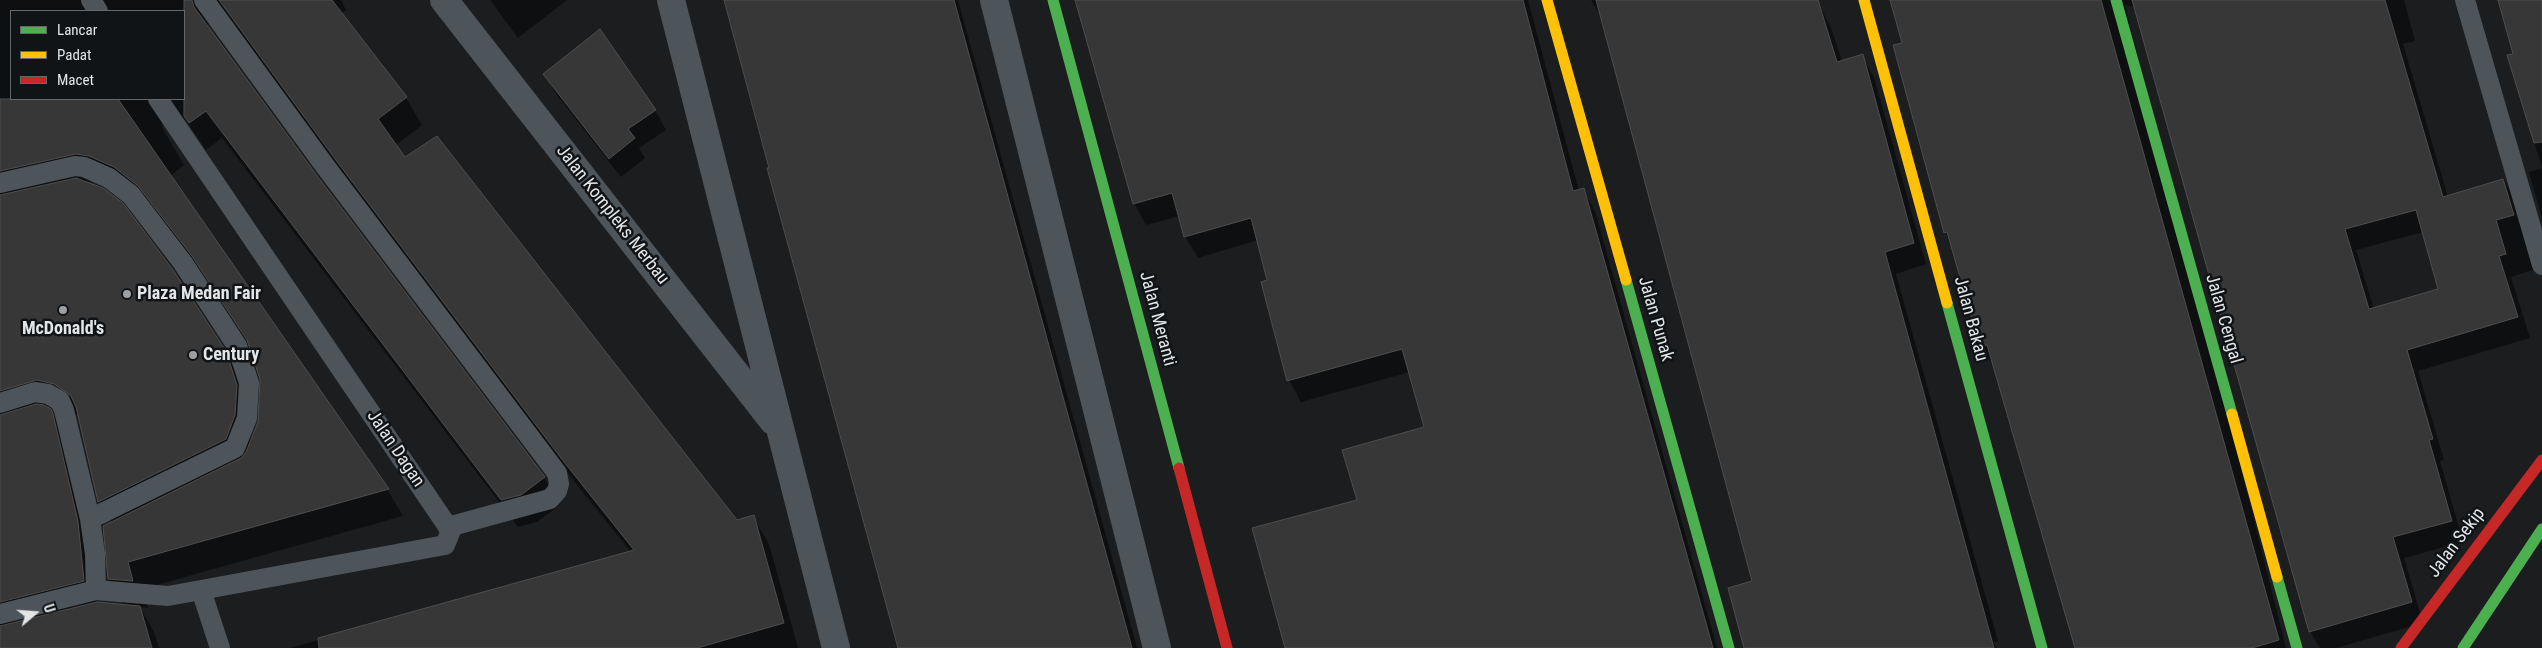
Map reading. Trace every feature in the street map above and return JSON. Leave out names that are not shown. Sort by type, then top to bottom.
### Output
[{"type":"street","name":"Jalan Kompleks Merbau","points":[[444,0],[780,430]]},
{"type":"street","name":"Jalan Kompleks Merbau","points":[[671,0],[836,648]]},
{"type":"street","points":[[994,0],[1157,648]]},
{"type":"street","name":"Jalan Meranti","points":[[1053,0],[1227,648]]},
{"type":"street","name":"Jalan Punak","points":[[1547,0],[1729,648]]},
{"type":"street","name":"Jalan Bakau","points":[[1864,0],[2042,648]]},
{"type":"street","name":"Jalan Cengal","points":[[2116,0],[2297,648]]},
{"type":"street","name":"Jalan Sekip","points":[[2401,648],[2542,460]]},
{"type":"street","points":[[2463,648],[2542,530]]},
{"type":"lane","points":[[0,614],[96,590],[168,596],[445,546],[449,537],[448,527],[550,499],[557,491],[559,484],[557,473],[325,166],[204,0]]},
{"type":"lane","points":[[2465,0],[2542,265]]},
{"type":"lane","name":"Jalan Dagan","points":[[159,100],[448,527]]},
{"type":"lane","points":[[0,183],[75,166],[84,167],[109,178],[131,195],[183,263],[237,346],[249,383],[246,418],[235,448],[90,519]]},
{"type":"lane","points":[[0,403],[34,392],[48,394],[60,401],[64,410],[90,519],[96,554],[96,590]]},
{"type":"lane","points":[[201,590],[220,648]]},
{"type":"building","points":[[184,0],[192,0],[194,7],[315,173],[545,477],[521,495],[501,500],[206,111],[189,123],[184,116]]},
{"type":"building","points":[[219,0],[332,0],[407,97],[378,119],[405,157],[437,136],[737,520],[754,515],[784,623],[697,648],[319,648],[318,638],[634,550],[564,462],[335,159]]},
{"type":"building","points":[[724,0],[954,0],[1132,648],[898,648],[767,168],[769,168]]},
{"type":"building","points":[[1075,0],[1523,0],[1573,191],[1584,188],[1713,648],[1285,648],[1252,528],[1357,500],[1342,450],[1424,427],[1402,349],[1287,381],[1261,282],[1267,280],[1251,218],[1184,237],[1172,193],[1133,204]]},
{"type":"building","points":[[1596,0],[1818,0],[1837,62],[1863,54],[1914,243],[1885,252],[1994,648],[1744,648],[1728,588],[1752,581]]},
{"type":"building","points":[[1890,0],[2101,0],[2279,640],[2252,648],[2075,648],[1987,345],[1980,347],[1947,232],[1944,233],[1893,45],[1902,43]]},
{"type":"building","points":[[2132,0],[2385,0],[2443,197],[2503,179],[2514,215],[2496,220],[2506,254],[2499,256],[2518,317],[2407,350],[2433,439],[2429,440],[2452,521],[2393,537],[2412,602],[2309,632]],"holes":[[[2416,210],[2438,289],[2369,309],[2345,229]]]},
{"type":"building","points":[[2498,0],[2542,0],[2542,142],[2534,143],[2507,55],[2513,54]]},
{"type":"building","points":[[600,29],[656,110],[628,129],[635,138],[609,159],[543,74]]},
{"type":"building","points":[[0,99],[119,100],[389,489],[128,562],[133,581],[108,579],[103,526],[241,458],[246,452],[258,422],[260,379],[247,340],[192,256],[138,186],[114,167],[89,156],[76,154],[0,171]]},
{"type":"building","points":[[76,178],[103,188],[123,203],[173,270],[226,351],[237,385],[235,415],[226,439],[98,502],[76,407],[71,396],[54,384],[37,380],[0,391],[0,195]]},
{"type":"building","points":[[36,404],[44,405],[51,409],[53,414],[78,521],[84,581],[0,602],[0,415]]},
{"type":"building","points":[[97,602],[140,606],[152,648],[0,648],[0,626]]},
{"type":"traffic: fast","points":[[1053,0],[1179,468]]},
{"type":"traffic: fast","points":[[2116,0],[2232,414]]},
{"type":"traffic: fast","points":[[1626,280],[1729,648]]},
{"type":"traffic: fast","points":[[1947,303],[2042,648]]},
{"type":"traffic: fast","points":[[2463,648],[2542,529]]},
{"type":"traffic: fast","points":[[2277,577],[2297,648]]},
{"type":"traffic: slow","points":[[1547,0],[1626,280]]},
{"type":"traffic: slow","points":[[1864,0],[1947,303]]},
{"type":"traffic: slow","points":[[2232,414],[2277,577]]},
{"type":"traffic: jam","points":[[2401,648],[2542,460]]},
{"type":"traffic: jam","points":[[1179,468],[1227,648]]},
{"type":"place","name":"Plaza Medan Fair","points":[[127,294]]},
{"type":"place","name":"McDonald's","points":[[63,310]]},
{"type":"place","name":"Century","points":[[193,355]]}]
